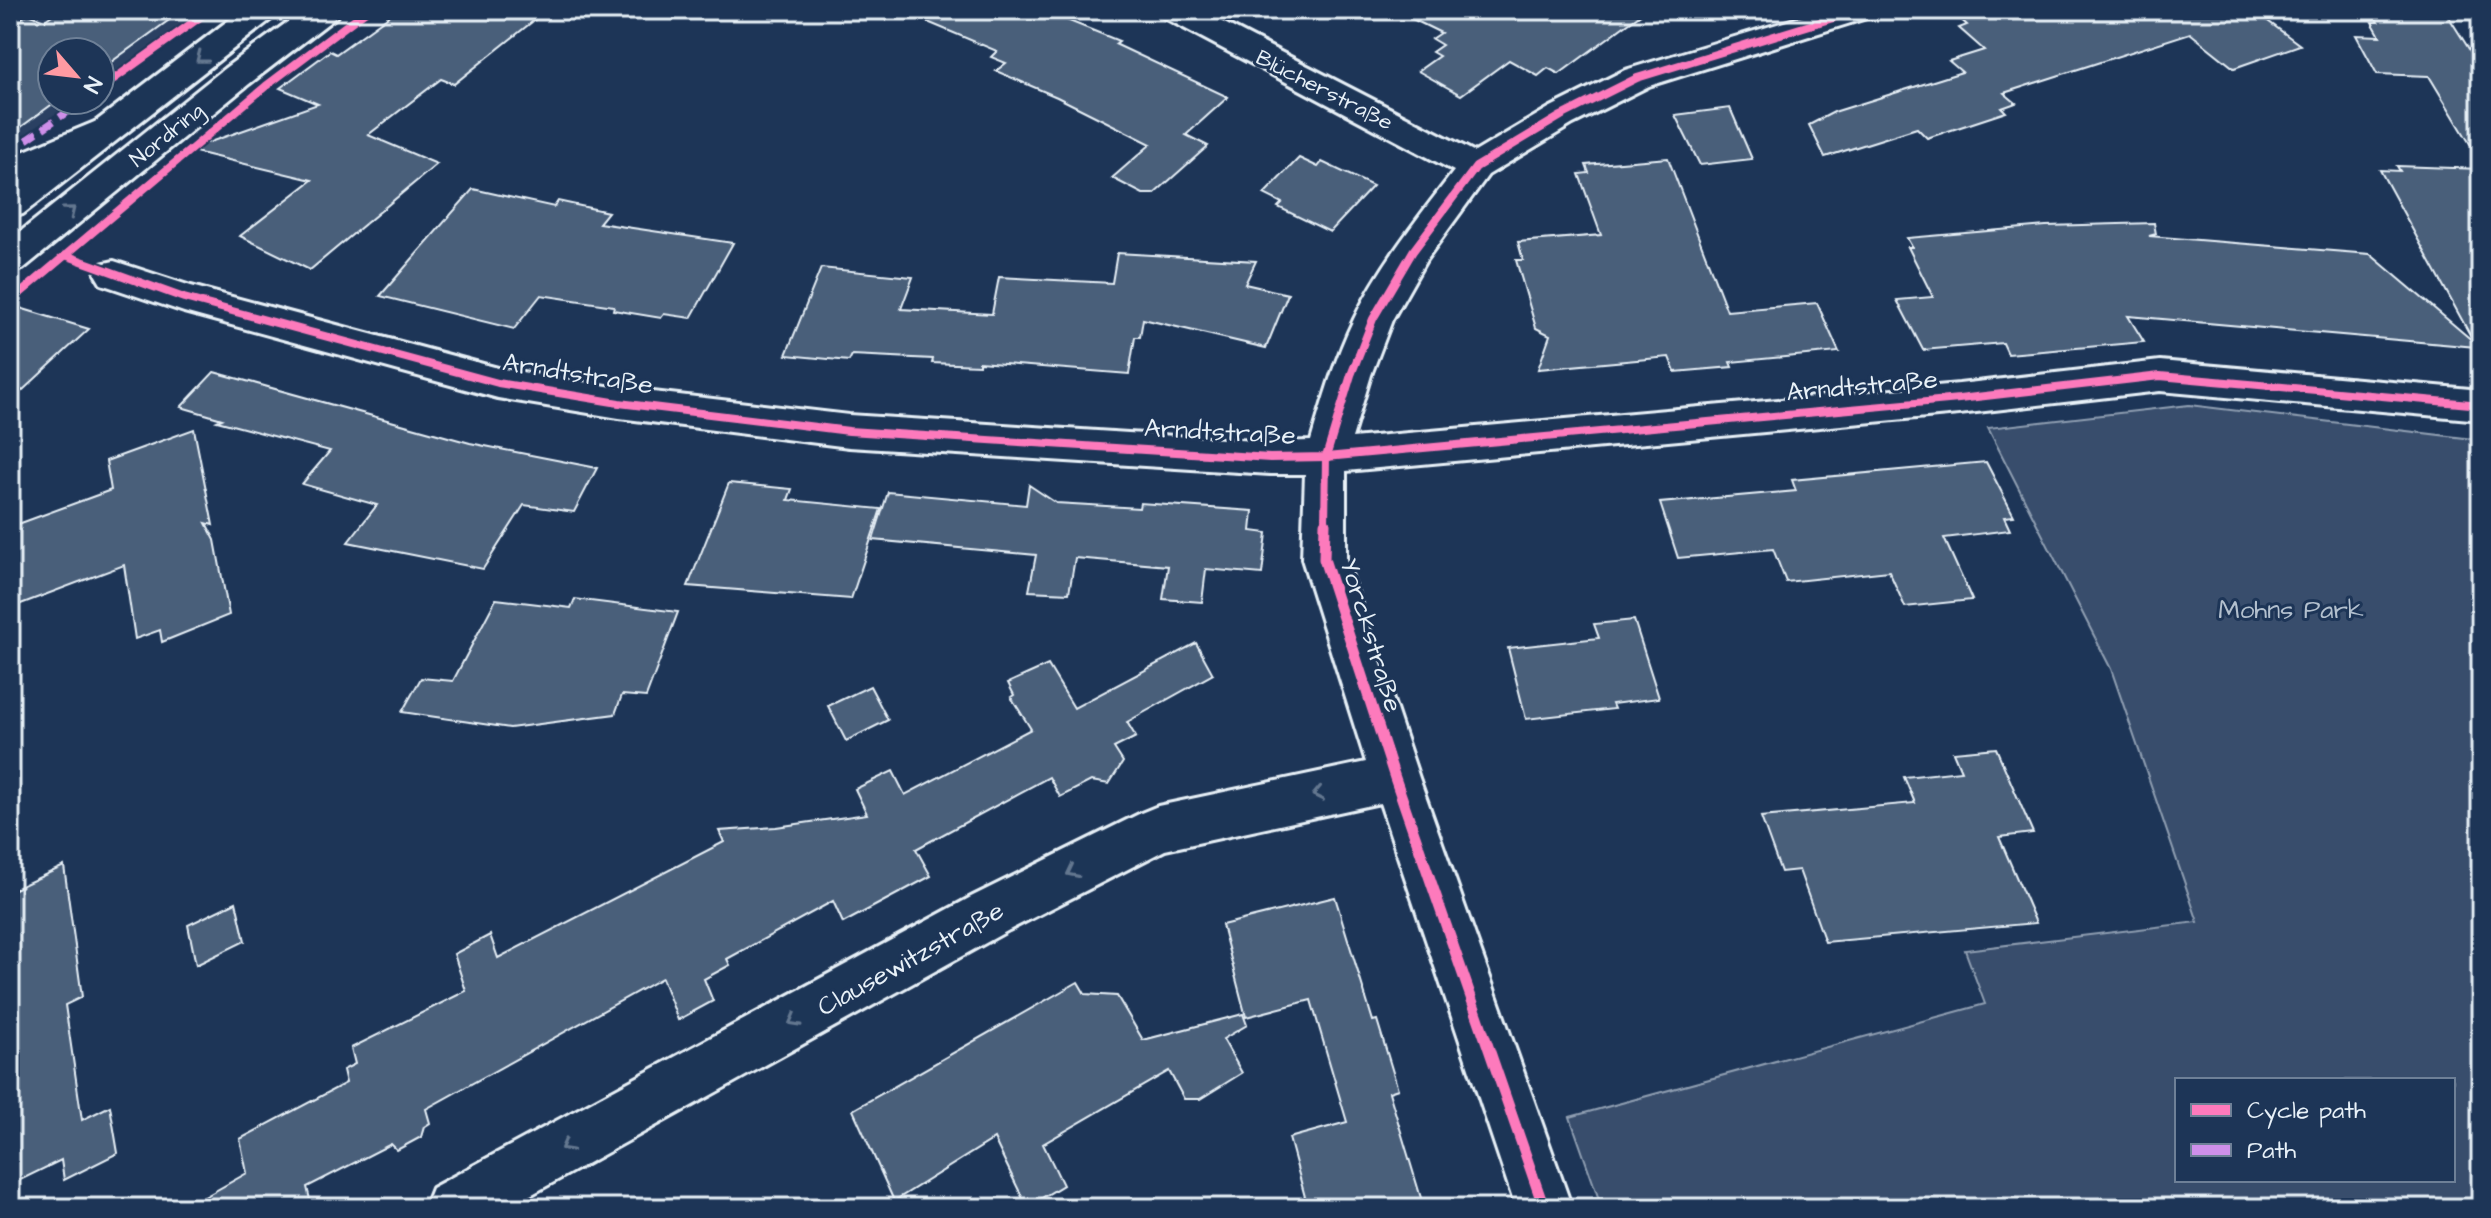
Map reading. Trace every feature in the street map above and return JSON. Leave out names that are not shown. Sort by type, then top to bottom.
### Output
[{"type":"street","name":"Nordring","points":[[10,205],[263,10]]},
{"type":"street","name":"Nordring","points":[[10,260],[237,76],[325,10]]},
{"type":"street","name":"Blücherstraße","points":[[1174,10],[1476,167]]},
{"type":"street","name":"Yorckstraße","points":[[1544,1208],[1395,778],[1324,559],[1326,457],[1351,375],[1373,319],[1413,251],[1476,167],[1561,116],[1637,78],[1859,10]]},
{"type":"street","points":[[10,171],[114,125]]},
{"type":"street","name":"Arndtstraße","points":[[114,274],[184,298],[498,383],[619,403],[849,431],[1270,458],[1326,457],[1959,399],[2160,376],[2481,405]]},
{"type":"street","name":"Clausewitzstraße","points":[[452,1208],[991,913],[1158,829],[1395,778]]},
{"type":"shaded area","points":[[10,10],[203,10],[116,72],[116,36],[36,36],[36,116],[52,116],[10,144]]},
{"type":"green space","name":"Mohns Park","points":[[2189,405],[2481,440],[2481,1208],[1602,1208],[1570,1117],[1985,1004],[1965,950],[2198,922],[2111,669],[1988,428]]},
{"type":"building","points":[[59,10],[79,17],[88,10],[183,10],[116,58],[116,36],[36,36],[36,116],[10,135],[10,26],[28,14],[45,20]]},
{"type":"building","points":[[397,10],[547,10],[454,84],[441,79],[368,135],[437,164],[310,270],[240,236],[312,180],[187,150],[318,104],[280,88],[330,51],[336,54]]},
{"type":"building","points":[[899,10],[1042,10],[1119,41],[1115,44],[1228,97],[1186,135],[1208,146],[1154,194],[1143,194],[1112,178],[1151,144],[1057,97],[996,71],[1006,63],[991,57],[997,51]]},
{"type":"building","points":[[1394,10],[1646,10],[1559,74],[1548,68],[1538,76],[1509,60],[1461,95],[1418,71],[1439,56],[1432,52],[1442,45],[1432,39],[1441,33]]},
{"type":"building","points":[[1950,10],[2253,10],[2300,45],[2234,68],[2190,33],[2004,93],[2016,103],[2002,108],[2006,112],[1927,138],[1917,128],[1825,157],[1809,125],[1834,112],[1962,72],[1949,61],[1984,50],[1959,28],[1967,25]]},
{"type":"building","points":[[2371,10],[2445,11],[2481,68],[2481,162],[2429,76],[2377,74],[2356,35],[2380,36],[2372,22],[2378,22]]},
{"type":"building","points":[[1730,108],[1752,159],[1700,165],[1675,115]]},
{"type":"building","points":[[1299,158],[1318,167],[1322,162],[1373,186],[1330,232],[1278,207],[1282,203],[1264,194]]},
{"type":"building","points":[[1668,158],[1727,311],[1817,303],[1839,352],[1730,362],[1732,367],[1675,372],[1669,357],[1538,369],[1550,335],[1536,328],[1516,260],[1523,260],[1518,242],[1601,235],[1579,174],[1589,173],[1586,165]]},
{"type":"building","points":[[2397,166],[2481,169],[2481,356],[2476,347],[2128,316],[2144,342],[2008,354],[2003,343],[1923,350],[1897,300],[1933,297],[1908,247],[1912,247],[1907,238],[2046,226],[2154,223],[2156,234],[2149,236],[2370,254],[2474,342],[2380,170],[2400,171]]},
{"type":"building","points":[[473,189],[554,207],[558,201],[608,212],[599,223],[733,243],[691,318],[664,314],[661,318],[613,310],[614,306],[541,295],[514,329],[380,296]]},
{"type":"building","points":[[1117,253],[1256,261],[1245,284],[1288,294],[1266,348],[1143,319],[1140,337],[1135,337],[1129,374],[979,362],[979,365],[932,363],[933,359],[852,355],[849,361],[786,355],[821,268],[913,277],[901,309],[992,314],[999,277],[1112,283]]},
{"type":"building","points":[[10,305],[89,329],[10,402]]},
{"type":"building","points":[[214,372],[470,443],[597,468],[574,512],[524,505],[483,569],[348,542],[377,505],[302,484],[330,451],[217,421],[222,419],[181,407]]},
{"type":"building","points":[[194,429],[213,525],[206,523],[215,540],[229,615],[162,642],[160,630],[135,639],[124,565],[10,608],[10,527],[111,490],[106,461]]},
{"type":"building","points":[[1986,462],[2014,516],[2004,517],[2010,530],[1944,538],[1972,600],[1905,607],[1889,571],[1786,582],[1773,549],[1678,558],[1660,503],[1796,491],[1792,480]]},
{"type":"building","points":[[729,483],[792,489],[788,500],[881,509],[851,599],[688,586]]},
{"type":"building","points":[[1029,485],[1056,503],[1139,508],[1140,503],[1253,511],[1251,531],[1267,533],[1262,574],[1206,569],[1202,602],[1163,599],[1168,566],[1075,558],[1069,593],[1029,591],[1036,555],[873,540],[888,492],[1026,505]]},
{"type":"building","points":[[496,599],[571,608],[575,599],[678,612],[646,697],[622,695],[615,714],[510,728],[402,712],[421,678],[453,681]]},
{"type":"building","points":[[1634,620],[1659,698],[1612,704],[1614,709],[1526,719],[1508,648],[1599,638],[1594,624]]},
{"type":"building","points":[[1196,643],[1213,674],[1127,722],[1136,737],[1114,748],[1123,762],[1109,784],[1091,781],[1060,797],[1049,777],[916,849],[931,876],[843,923],[833,901],[727,959],[730,965],[704,979],[713,1001],[678,1020],[662,978],[426,1109],[430,1123],[424,1127],[421,1137],[397,1150],[391,1144],[307,1187],[312,1208],[185,1208],[247,1173],[240,1139],[346,1083],[343,1070],[355,1064],[351,1048],[466,991],[454,954],[490,935],[498,958],[724,842],[719,831],[776,827],[867,814],[855,789],[893,771],[905,795],[1031,729],[1011,697],[1014,695],[1008,683],[1048,665],[1074,708]]},
{"type":"building","points":[[870,686],[888,720],[846,741],[828,706]]},
{"type":"building","points":[[1996,748],[2033,833],[1999,837],[2036,923],[1825,942],[1799,870],[1781,872],[1761,817],[1915,803],[1904,777],[1961,771],[1953,752]]},
{"type":"building","points":[[64,866],[82,997],[65,1005],[82,1120],[110,1106],[118,1153],[64,1180],[61,1160],[10,1185],[10,891]]},
{"type":"building","points":[[1335,897],[1373,1021],[1377,1020],[1398,1089],[1389,1092],[1424,1208],[1308,1208],[1289,1138],[1347,1122],[1311,1000],[1246,1017],[1222,925]]},
{"type":"building","points":[[236,902],[245,941],[196,965],[188,925]]},
{"type":"building","points":[[1078,982],[1085,994],[1117,996],[1143,1040],[1243,1014],[1247,1025],[1223,1039],[1242,1073],[1200,1099],[1184,1099],[1169,1071],[1043,1144],[1063,1185],[1027,1207],[994,1139],[894,1201],[853,1110]]},
{"type":"marked path","points":[[10,151],[61,116]]},
{"type":"cycle path","points":[[116,78],[210,10]]},
{"type":"cycle path","points":[[10,302],[266,86],[367,10]]},
{"type":"cycle path","points":[[1544,1208],[1395,778],[1324,559],[1326,457],[1351,375],[1373,319],[1413,251],[1476,167],[1561,116],[1637,78],[1859,10]]},
{"type":"cycle path","points":[[65,255],[184,298],[498,383],[619,403],[849,431],[1270,458],[1326,457],[1959,399],[2160,376],[2481,405]]}]
